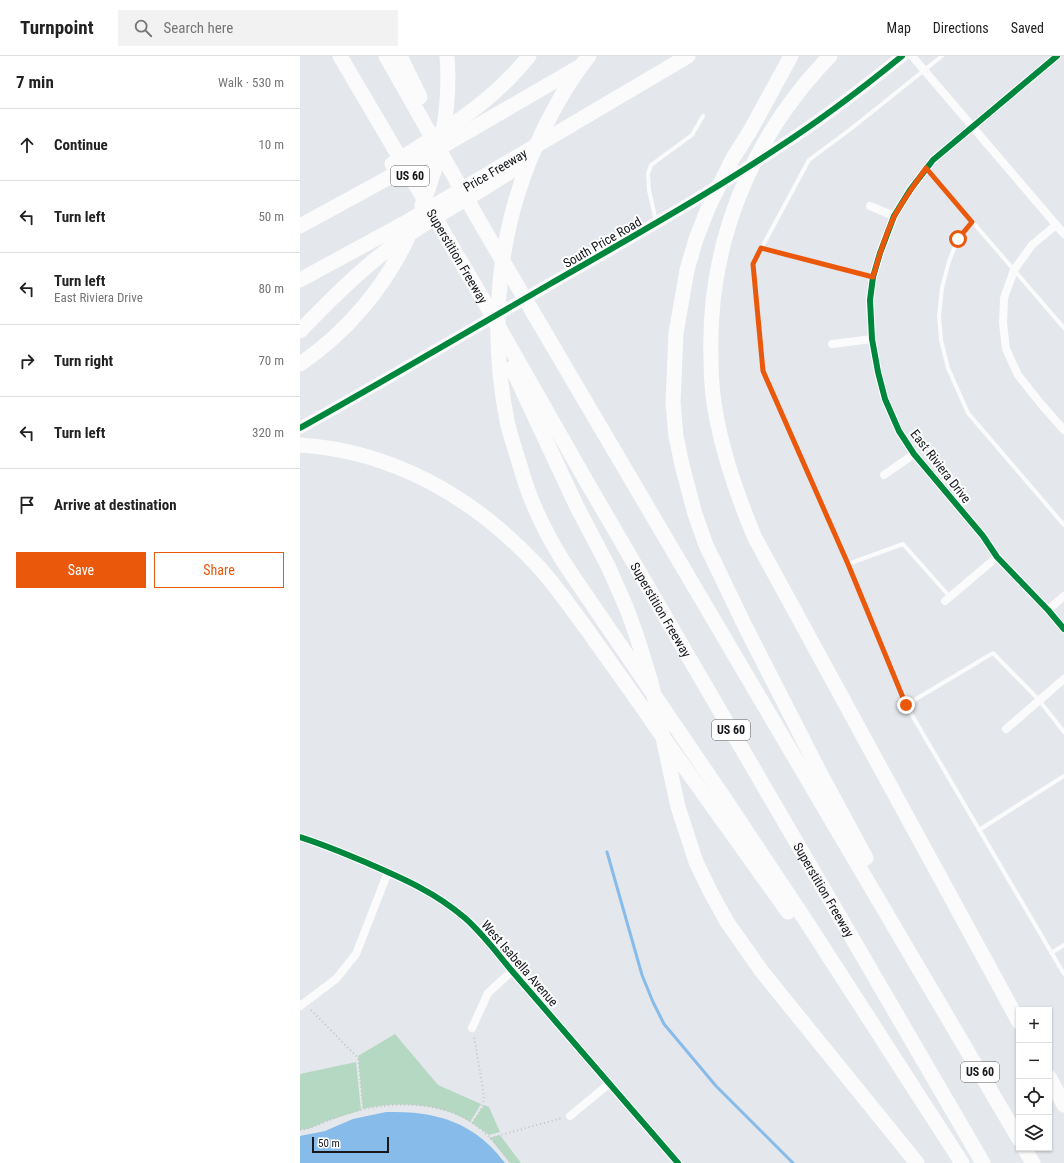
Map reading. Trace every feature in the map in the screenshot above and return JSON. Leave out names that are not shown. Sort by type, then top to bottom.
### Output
[{"type":"highway","name":"Superstition Freeway","points":[[340,56],[481,296],[588,484],[983,1163]]},
{"type":"highway","name":"US 60","points":[[386,56],[481,224],[1016,1134]]},
{"type":"highway","points":[[400,56],[481,224]]},
{"type":"highway","points":[[300,364],[344,327],[358,312],[375,292],[404,247],[423,202],[440,142],[446,112],[448,87],[447,56]]},
{"type":"highway","points":[[300,226],[383,175],[464,117],[506,81],[529,56]]},
{"type":"highway","points":[[589,56],[562,96],[537,144],[519,188],[504,255],[498,303],[499,361],[502,391],[508,423],[523,476],[543,526],[555,548],[717,800]]},
{"type":"highway","points":[[300,222],[383,175],[461,135],[599,56]]},
{"type":"highway","name":"Price Freeway","points":[[300,280],[414,224],[688,56]]},
{"type":"highway","points":[[791,56],[724,175],[709,206],[694,246],[687,270],[676,333],[673,403],[676,436],[694,514],[706,545],[818,769],[851,831],[900,916],[941,1005]]},
{"type":"highway","points":[[830,56],[787,107],[765,142],[747,175],[725,235],[716,272],[711,328],[712,382],[716,419],[725,457],[739,500],[755,538],[1016,1016]]},
{"type":"highway","points":[[300,331],[338,293],[400,241],[414,224]]},
{"type":"highway","points":[[481,296],[512,368],[577,507],[608,566],[627,609],[651,682],[678,808],[696,862],[710,891],[727,922],[763,973],[917,1163]]},
{"type":"highway","points":[[300,445],[317,446],[361,455],[387,463],[410,472],[446,490],[498,528],[536,565],[554,586],[624,681],[717,800],[804,918],[962,1163]]},
{"type":"highway","points":[[1050,1079],[1064,1105]]},
{"type":"highway","points":[[1026,1151],[1033,1163]]},
{"type":"main road","name":"South Price Road","points":[[300,428],[692,202],[774,151],[829,113],[853,96],[902,56]]},
{"type":"street","points":[[912,56],[1064,234]]},
{"type":"street","name":"East Riviera Drive","points":[[1057,56],[972,126],[926,168],[894,216],[873,277],[870,300],[872,339],[878,372],[885,399],[899,431],[914,454],[984,536],[997,557],[1048,610],[1064,629]]},
{"type":"street","points":[[870,206],[894,216]]},
{"type":"street","points":[[1056,225],[1032,245],[1014,270],[1004,298],[1003,324],[1006,349],[1018,375],[1064,430]]},
{"type":"street","points":[[832,344],[872,339]]},
{"type":"street","points":[[884,474],[914,454]]},
{"type":"street","points":[[948,599],[997,557]]},
{"type":"street","points":[[1048,610],[1064,596]]},
{"type":"street","points":[[1006,729],[1064,679]]},
{"type":"street","name":"West Isabella Avenue","points":[[300,837],[388,872],[428,891],[467,919],[487,940],[678,1163]]},
{"type":"street","points":[[302,1004],[336,979],[356,954],[388,872]]},
{"type":"street","points":[[472,1028],[488,993],[512,971]]},
{"type":"street","points":[[570,1116],[610,1083]]},
{"type":"lane","points":[[942,56],[852,128],[809,160],[753,264],[763,371],[848,564],[906,705],[1064,974]]},
{"type":"lane","points":[[656,223],[649,190],[648,174],[651,165],[692,135],[703,116]]},
{"type":"lane","points":[[926,168],[1064,328]]},
{"type":"lane","points":[[972,222],[958,239],[949,261],[942,288],[939,316],[941,340],[948,368],[968,413],[1064,525]]},
{"type":"lane","points":[[761,248],[873,277]]},
{"type":"lane","points":[[848,564],[903,544],[948,599]]},
{"type":"lane","points":[[906,705],[993,653],[1039,700],[1064,732]]},
{"type":"lane","points":[[979,830],[1064,776]]},
{"type":"lane","points":[[1051,953],[1064,945]]},
{"type":"path","points":[[302,1004],[358,1058],[363,1109]]},
{"type":"path","points":[[472,1028],[476,1043],[484,1096],[482,1108],[472,1123]]},
{"type":"path","points":[[300,1130],[308,1129],[347,1113],[363,1109],[401,1105],[432,1107],[458,1114],[472,1123],[490,1138],[511,1163]]},
{"type":"path","points":[[490,1138],[524,1127],[570,1116]]},
{"type":"green space","points":[[395,1034],[438,1085],[481,1104],[470,1122],[446,1111],[418,1105],[376,1106],[363,1109],[358,1056]]},
{"type":"green space","points":[[356,1062],[361,1110],[308,1129],[300,1130],[300,1074]]},
{"type":"green space","points":[[484,1105],[489,1107],[500,1132],[489,1135],[472,1123]]},
{"type":"green space","points":[[500,1135],[521,1163],[510,1163],[490,1138]]},
{"type":"water","points":[[386,1112],[409,1112],[436,1116],[459,1124],[488,1144],[505,1163],[300,1163],[300,1136],[325,1131],[353,1119]]},
{"type":"waterway","points":[[607,852],[642,975],[664,1024],[716,1086],[793,1163]]},
{"type":"cycle path","points":[[300,428],[723,183],[811,125],[902,56]]},
{"type":"cycle path","points":[[1057,56],[933,160],[910,190],[894,216],[880,253],[873,277],[870,300],[872,339],[878,372],[885,399],[899,431],[914,454],[983,536],[997,557],[1048,610],[1064,629]]},
{"type":"cycle path","points":[[300,837],[341,852],[405,880],[430,893],[454,909],[472,924],[678,1163]]},
{"type":"route","points":[[906,705],[848,564],[763,371],[753,264],[761,248],[873,277],[894,216],[926,168],[972,222],[958,239]]}]
